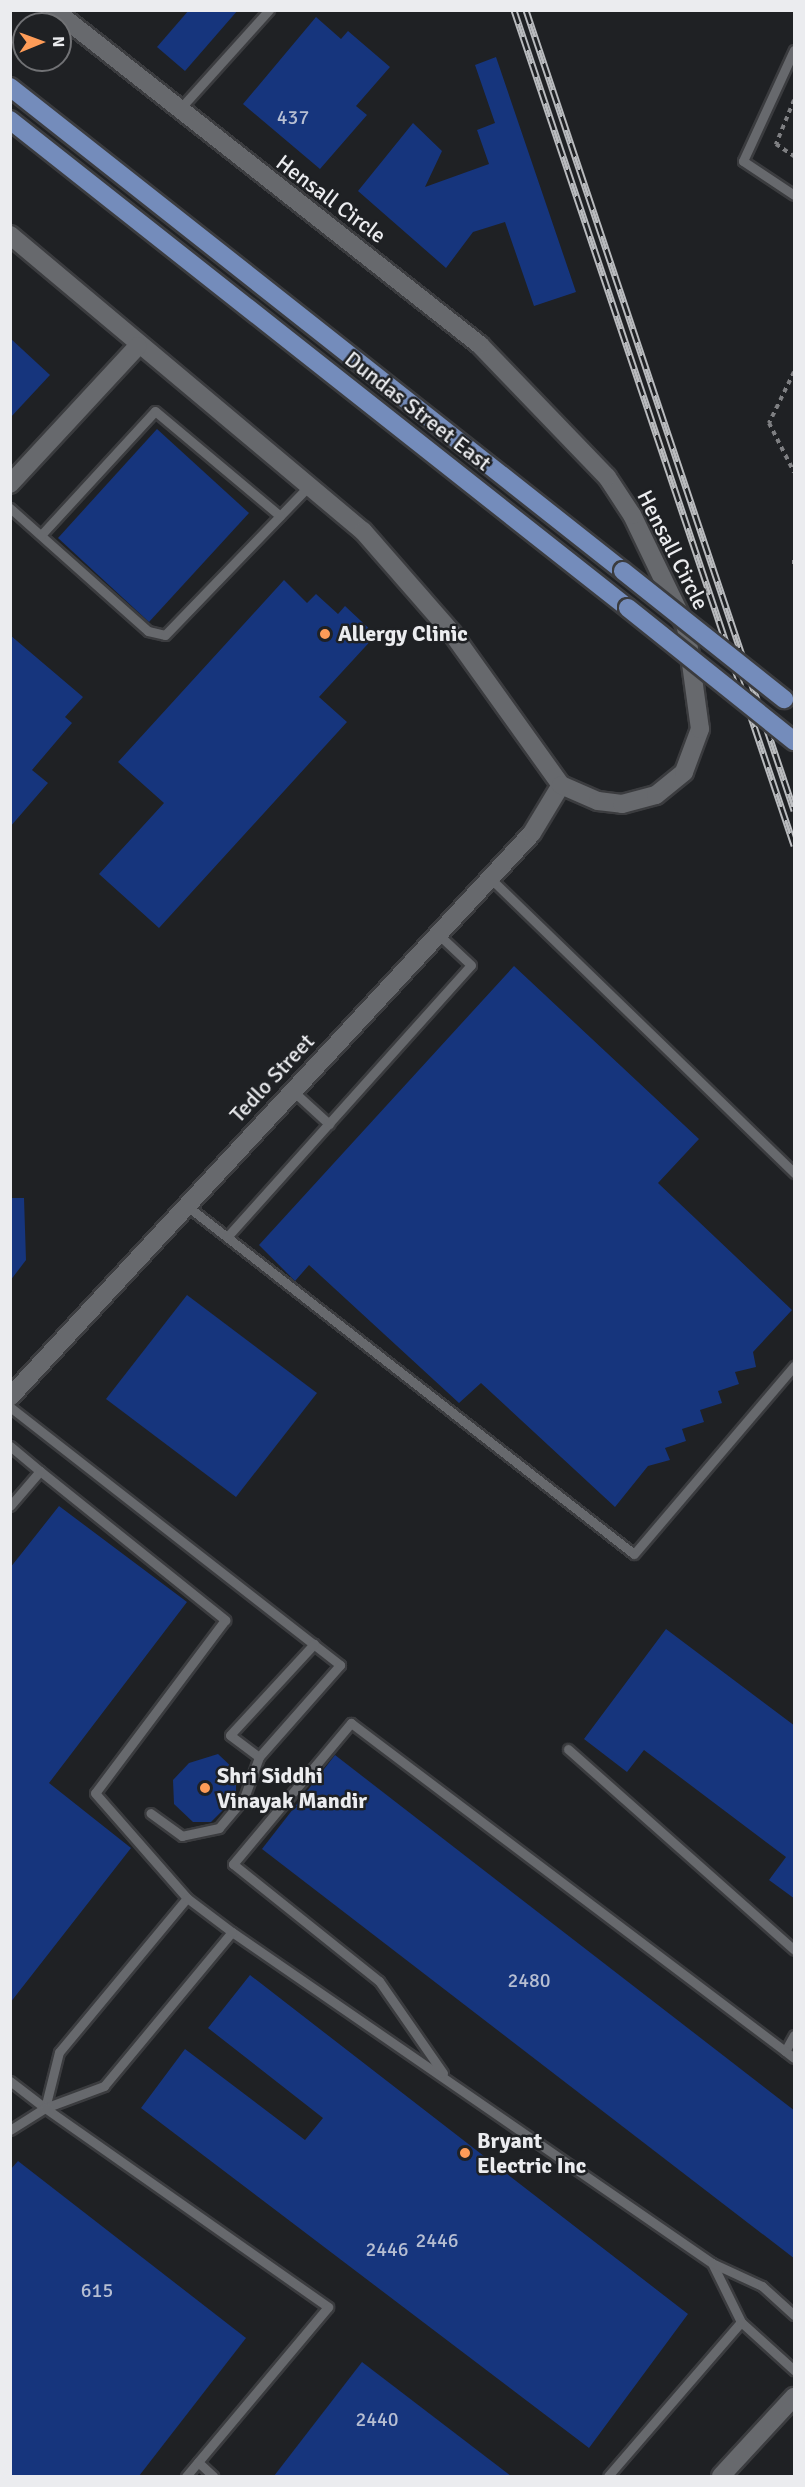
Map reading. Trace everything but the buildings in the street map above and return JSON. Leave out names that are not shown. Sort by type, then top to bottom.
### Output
[{"type":"main road","name":"Dundas Street East","points":[[10,87],[789,701]]},
{"type":"main road","name":"Dundas Street East","points":[[10,120],[795,741]]},
{"type":"street","name":"Hensall Circle","points":[[54,10],[178,111],[480,345],[561,424],[632,515],[686,627],[700,714],[697,746],[676,781],[645,800],[610,803],[561,785]]},
{"type":"street","points":[[10,235],[138,346],[310,484],[403,573],[561,785]]},
{"type":"street","points":[[10,484],[138,346]]},
{"type":"street","name":"Tedlo Street","points":[[10,1397],[532,832],[561,785]]},
{"type":"street","points":[[721,2476],[795,2397]]},
{"type":"lane","points":[[178,111],[269,10]]},
{"type":"lane","points":[[795,50],[743,161],[795,195]]},
{"type":"lane","points":[[41,535],[154,411],[280,516]]},
{"type":"lane","points":[[10,508],[148,631],[165,635],[310,484]]},
{"type":"lane","points":[[490,878],[795,1173]]},
{"type":"lane","points":[[227,1237],[471,965],[438,934]]},
{"type":"lane","points":[[293,1091],[328,1124]]},
{"type":"lane","points":[[187,1206],[634,1554],[795,1366]]},
{"type":"lane","points":[[10,1407],[340,1665],[259,1757],[244,1798],[219,1828],[182,1836],[150,1813]]},
{"type":"lane","points":[[10,1446],[225,1620],[95,1793],[187,1898],[232,1932],[443,2073],[712,2264],[762,2286],[795,2314]]},
{"type":"lane","points":[[10,1506],[40,1471]]},
{"type":"lane","points":[[259,1757],[230,1735],[314,1644]]},
{"type":"lane","points":[[443,2073],[379,1981],[233,1864],[351,1723],[795,2058]]},
{"type":"lane","points":[[568,1749],[795,1950]]},
{"type":"lane","points":[[45,2109],[59,2052],[187,1898]]},
{"type":"lane","points":[[10,2130],[45,2109],[104,2086],[232,1932]]},
{"type":"lane","points":[[785,2051],[795,2035]]},
{"type":"lane","points":[[10,2081],[45,2109],[328,2307],[186,2476]]},
{"type":"lane","points":[[712,2264],[741,2322],[795,2370]]},
{"type":"lane","points":[[608,2476],[741,2322]]},
{"type":"lane","points":[[198,2462],[213,2476]]},
{"type":"path","points":[[795,100],[776,144],[795,156]]},
{"type":"path","points":[[795,372],[769,423],[795,472]]},
{"type":"path","points":[[795,560],[795,569]]},
{"type":"railway","points":[[514,10],[794,845]]},
{"type":"railway","points":[[526,10],[794,810]]},
{"type":"place","name":"Allergy Clinic","points":[[325,634]]},
{"type":"place","name":"Shri Siddhi Vinayak Mandir","points":[[205,1788]]},
{"type":"place","name":"Bryant Electric Inc","points":[[465,2153]]}]
